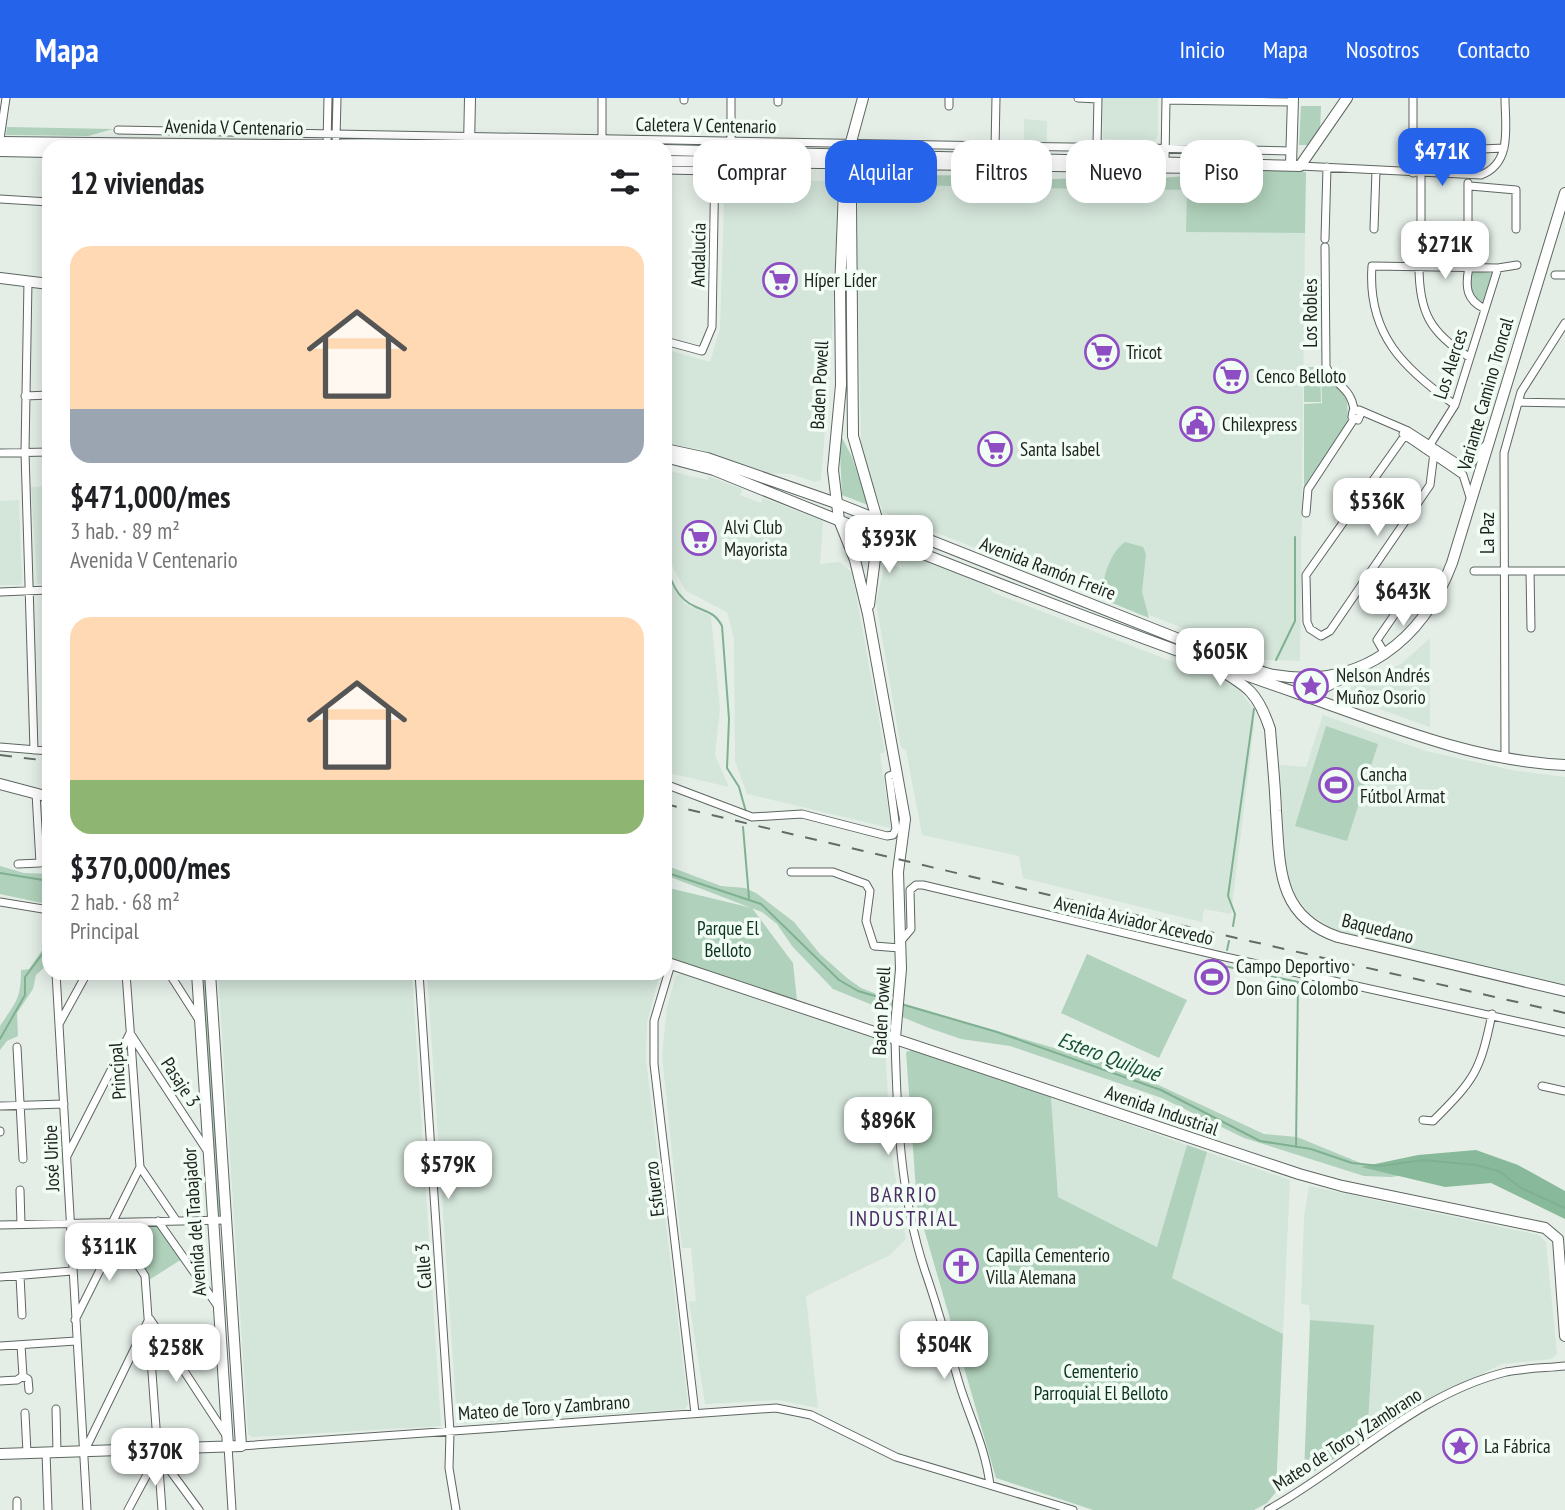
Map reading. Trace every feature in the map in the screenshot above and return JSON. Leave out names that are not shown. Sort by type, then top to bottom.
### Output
[{"type":"main road","points":[[469,140],[470,98]]},
{"type":"main road","name":"Baden Powell","points":[[854,140],[863,98]]},
{"type":"main road","points":[[1295,165],[1347,98]]},
{"type":"main road","points":[[1293,100],[1292,151],[1295,165]]},
{"type":"main road","name":"Avenida V Centenario","points":[[0,136],[88,140]]},
{"type":"main road","points":[[672,150],[693,148]]},
{"type":"main road","points":[[0,151],[42,152]]},
{"type":"main road","points":[[937,159],[1176,168],[1274,164]]},
{"type":"main road","points":[[1166,160],[1295,165]]},
{"type":"main road","points":[[672,162],[693,164]]},
{"type":"main road","name":"Variante Camino Troncal","points":[[1213,652],[1270,674],[1293,677],[1333,673],[1374,661],[1418,625],[1441,592],[1471,505],[1565,193]]},
{"type":"main road","name":"Baden Powell","points":[[846,203],[840,290],[841,385],[833,470],[839,520],[855,560],[868,614],[905,819],[898,872],[901,986],[895,1038]]},
{"type":"main road","name":"Baden Powell","points":[[849,203],[848,337],[855,455],[877,519],[878,535],[868,614]]},
{"type":"main road","points":[[0,278],[42,283]]},
{"type":"main road","points":[[839,349],[848,337],[840,290]]},
{"type":"main road","points":[[836,424],[847,436],[855,455]]},
{"type":"main road","name":"Avenida Ramón Freire","points":[[672,453],[707,458],[836,503],[1213,652],[1293,692]]},
{"type":"main road","name":"Avenida Ramón Freire","points":[[672,454],[1209,664],[1419,737],[1505,759],[1565,765]]},
{"type":"main road","points":[[1306,697],[1374,661]]},
{"type":"main road","name":"Baquedano","points":[[1209,664],[1251,689],[1265,713],[1272,751],[1281,875],[1290,900],[1307,920],[1338,937],[1565,991]]},
{"type":"main road","points":[[0,784],[42,795]]},
{"type":"main road","name":"Avenida Industrial","points":[[672,964],[1309,1177],[1545,1228],[1558,1239],[1565,1336]]},
{"type":"main road","name":"Avenida del Trabajador","points":[[197,980],[206,1149],[227,1440]]},
{"type":"main road","name":"Avenida del Trabajador","points":[[210,980],[241,1446]]},
{"type":"main road","points":[[223,1378],[237,1377]]},
{"type":"main road","name":"Mateo de Toro y Zambrano","points":[[0,1454],[158,1451],[227,1440],[241,1446]]},
{"type":"street","points":[[0,136],[6,98]]},
{"type":"street","points":[[328,98],[332,140]]},
{"type":"street","points":[[332,140],[337,98]]},
{"type":"street","points":[[602,98],[602,140]]},
{"type":"street","points":[[730,140],[731,98]]},
{"type":"street","points":[[995,140],[996,98]]},
{"type":"street","points":[[1078,98],[1098,98],[1097,140]]},
{"type":"street","points":[[1413,98],[1413,152],[1421,228]]},
{"type":"street","points":[[1295,165],[1464,176],[1490,171],[1497,165],[1504,148],[1505,98]]},
{"type":"street","points":[[1166,140],[1166,99],[1293,100]]},
{"type":"street","points":[[118,130],[332,140]]},
{"type":"street","name":"Caletera V Centenario","points":[[672,145],[693,145]]},
{"type":"street","points":[[1166,148],[1292,151]]},
{"type":"street","points":[[1413,152],[1504,148]]},
{"type":"street","name":"Los Robles","points":[[1327,167],[1326,366],[1329,374],[1351,395],[1357,415]]},
{"type":"street","points":[[672,169],[693,168]]},
{"type":"street","points":[[1374,229],[1376,170]]},
{"type":"street","points":[[1464,176],[1469,186],[1468,230]]},
{"type":"street","points":[[1469,186],[1516,190],[1516,229]]},
{"type":"street","points":[[0,199],[42,202]]},
{"type":"street","name":"Andalucía","points":[[672,343],[697,351],[705,349],[712,327],[714,203]]},
{"type":"street","points":[[1455,405],[1419,380],[1391,348],[1376,312],[1372,292],[1372,266],[1498,268],[1517,265]]},
{"type":"street","points":[[1419,266],[1420,299],[1428,318],[1447,342],[1469,357]]},
{"type":"street","name":"Los Alerces","points":[[1469,267],[1468,292],[1474,303],[1485,309]]},
{"type":"street","name":"Los Alerces","points":[[1431,443],[1455,405],[1498,268]]},
{"type":"street","points":[[1555,275],[1565,275]]},
{"type":"street","points":[[28,281],[25,452],[34,750]]},
{"type":"street","name":"La Paz","points":[[1505,759],[1504,453],[1518,402],[1565,323]]},
{"type":"street","points":[[25,396],[42,395]]},
{"type":"street","points":[[1518,402],[1565,403]]},
{"type":"street","points":[[1306,513],[1308,489],[1357,415],[1431,443],[1457,466],[1467,479],[1471,505]]},
{"type":"street","points":[[1406,433],[1457,466],[1471,464],[1491,435]]},
{"type":"street","points":[[1406,433],[1306,575],[1307,622],[1310,629],[1321,636],[1330,631],[1426,492],[1432,481],[1434,453],[1431,443]]},
{"type":"street","points":[[0,453],[42,452]]},
{"type":"street","points":[[1474,571],[1565,571]]},
{"type":"street","points":[[1530,571],[1531,628]]},
{"type":"street","points":[[0,592],[42,590]]},
{"type":"street","points":[[1385,654],[1377,640],[1408,595],[1413,594]]},
{"type":"street","points":[[0,747],[42,751]]},
{"type":"street","points":[[672,787],[752,817],[802,814],[890,836],[896,829],[889,776],[897,773]]},
{"type":"street","points":[[18,864],[40,863],[36,793]]},
{"type":"street","points":[[791,872],[834,872],[866,884],[870,891],[866,921],[874,946],[900,945]]},
{"type":"street","name":"Avenida Aviador Acevedo","points":[[900,945],[911,929],[910,890],[916,885],[923,885],[1221,956],[1565,1032]]},
{"type":"street","points":[[0,902],[42,909]]},
{"type":"street","name":"José Uribe","points":[[56,980],[87,1510]]},
{"type":"street","points":[[59,1025],[83,980]]},
{"type":"street","name":"Principal","points":[[126,980],[140,1167],[176,1220]]},
{"type":"street","points":[[174,980],[200,1020]]},
{"type":"street","name":"Calle 3","points":[[419,980],[450,1432],[449,1468],[456,1510]]},
{"type":"street","name":"Esfuerzo","points":[[664,980],[654,1021],[654,1064],[695,1413]]},
{"type":"street","points":[[1423,1120],[1433,1121],[1474,1076],[1482,1060],[1492,1014]]},
{"type":"street","points":[[67,1156],[130,1033]]},
{"type":"street","name":"Pasaje 3","points":[[130,1033],[206,1149]]},
{"type":"street","name":"Baden Powell","points":[[895,1038],[904,1187],[960,1385],[974,1417],[990,1485]]},
{"type":"street","points":[[17,1047],[23,1159]]},
{"type":"street","points":[[1542,1086],[1565,1091]]},
{"type":"street","points":[[0,1106],[64,1104]]},
{"type":"street","points":[[112,1223],[140,1167]]},
{"type":"street","points":[[20,1190],[21,1224]]},
{"type":"street","points":[[0,1225],[226,1220]]},
{"type":"street","points":[[158,1221],[217,1305]]},
{"type":"street","points":[[112,1223],[145,1276],[162,1510]]},
{"type":"street","points":[[75,1321],[118,1234]]},
{"type":"street","points":[[0,1277],[72,1271]]},
{"type":"street","points":[[20,1276],[22,1315]]},
{"type":"street","points":[[149,1319],[227,1440]]},
{"type":"street","points":[[85,1451],[149,1319]]},
{"type":"street","points":[[0,1346],[76,1341]]},
{"type":"street","points":[[22,1345],[23,1376]]},
{"type":"street","name":"Mateo de Toro y Zambrano","points":[[1268,1510],[1416,1411],[1497,1375],[1565,1366]]},
{"type":"street","points":[[0,1381],[17,1380],[23,1376]]},
{"type":"street","points":[[23,1376],[28,1378],[29,1390]]},
{"type":"street","name":"Mateo de Toro y Zambrano","points":[[241,1446],[776,1408],[811,1415],[896,1457],[1073,1510]]},
{"type":"street","points":[[48,1510],[56,1409]]},
{"type":"street","points":[[25,1413],[27,1453]]},
{"type":"street","name":"Avenida del Trabajador","points":[[227,1440],[232,1510]]},
{"type":"street","points":[[128,1510],[158,1451]]},
{"type":"street","points":[[158,1451],[199,1510]]},
{"type":"street","points":[[17,1501],[17,1510]]},
{"type":"shaded area","points":[[1102,98],[1158,98],[1158,136],[1155,140],[1103,139]]},
{"type":"shaded area","points":[[1024,119],[1047,121],[1047,140],[1024,140]]},
{"type":"shaded area","points":[[811,181],[825,181],[825,203],[837,203],[832,341],[821,480],[815,482],[791,474],[762,473],[699,449],[672,445],[672,351],[710,362],[720,329],[724,204],[721,203],[811,203]]},
{"type":"shaded area","points":[[937,185],[951,186],[951,203],[1052,203],[1052,187],[1066,188],[1066,203],[1166,203],[1166,190],[1180,190],[1180,203],[1187,203],[1187,232],[1305,233],[1300,661],[1250,659],[1188,630],[883,512],[867,469],[861,442],[858,203],[937,203]]},
{"type":"shaded area","points":[[672,472],[708,480],[708,476],[742,489],[740,495],[761,503],[763,498],[823,521],[820,564],[840,562],[852,573],[885,752],[880,754],[891,828],[747,794],[735,761],[734,638],[727,612],[686,591],[673,568]]},
{"type":"shaded area","points":[[42,486],[42,584],[37,584],[31,487]]},
{"type":"shaded area","points":[[19,500],[22,581],[20,585],[0,585],[0,501]]},
{"type":"shaded area","points":[[898,551],[985,584],[994,593],[1236,686],[1253,708],[1254,726],[1231,914],[1204,909],[1202,922],[1023,878],[1019,856],[922,835],[906,750],[901,748],[876,602],[885,564],[902,568]]},
{"type":"shaded area","points":[[672,584],[685,604],[711,616],[720,709],[715,755],[729,787],[672,774]]},
{"type":"shaded area","points":[[1430,638],[1430,727],[1337,694],[1401,664]]},
{"type":"shaded area","points":[[1323,715],[1426,751],[1511,770],[1565,777],[1565,986],[1339,933],[1310,914],[1297,898],[1286,871],[1280,765],[1306,767]]},
{"type":"shaded area","points":[[681,974],[882,1041],[885,1045],[891,1152],[906,1239],[890,1255],[806,1296],[818,1408],[778,1400],[705,1404],[689,1302],[696,1301],[691,1248],[682,1248],[662,1056],[667,1007],[676,976]]},
{"type":"shaded area","points":[[218,980],[412,980],[441,1426],[252,1437],[248,1434]]},
{"type":"shaded area","points":[[427,980],[658,980],[647,1023],[646,1060],[688,1404],[685,1409],[459,1424]]},
{"type":"shaded area","points":[[1051,1097],[1187,1145],[1158,1247],[1058,1197]]},
{"type":"shaded area","points":[[1207,1152],[1290,1180],[1283,1334],[1172,1278]]},
{"type":"shaded area","points":[[1309,1186],[1539,1235],[1546,1242],[1557,1354],[1551,1359],[1502,1364],[1417,1406],[1367,1438],[1374,1326],[1310,1320],[1309,1305],[1301,1304],[1304,1217]]},
{"type":"green space","points":[[1301,106],[1321,106],[1320,131],[1310,145],[1299,145]]},
{"type":"green space","points":[[7,127],[113,129],[88,136],[6,135]]},
{"type":"green space","points":[[1263,170],[1306,172],[1305,233],[1186,232],[1187,203],[1263,203]]},
{"type":"green space","points":[[937,175],[951,175],[951,186],[937,186]]},
{"type":"green space","points":[[1180,176],[1180,190],[1166,190],[1166,178]]},
{"type":"green space","points":[[1052,179],[1066,179],[1066,189],[1052,188]]},
{"type":"green space","points":[[1478,270],[1494,274],[1485,303],[1477,300],[1469,284],[1472,273]]},
{"type":"green space","points":[[1304,367],[1320,367],[1321,402],[1304,402]]},
{"type":"green space","points":[[1321,368],[1347,397],[1348,421],[1304,487],[1304,404],[1322,403]]},
{"type":"green space","points":[[839,432],[852,457],[868,505],[842,495]]},
{"type":"green space","points":[[1125,542],[1143,547],[1146,554],[1142,592],[1149,618],[1105,600],[1103,585],[1107,568]]},
{"type":"green space","name":"Cancha Fútbol Armat","points":[[1326,726],[1378,744],[1347,841],[1295,826]]},
{"type":"green space","points":[[0,866],[24,873],[42,874],[42,903],[0,894]]},
{"type":"green space","points":[[672,868],[721,886],[745,888],[756,893],[794,922],[820,954],[847,978],[861,988],[895,1001],[1095,1060],[1139,1076],[1264,1134],[1297,1137],[1363,1164],[1506,1184],[1420,1173],[1391,1177],[1364,1176],[1244,1138],[1162,1098],[1010,1046],[961,1039],[929,1028],[833,989],[792,946],[777,924],[762,912],[672,878]]},
{"type":"green space","name":"Parque El Belloto","points":[[672,889],[752,908],[793,963],[797,1001],[672,958]]},
{"type":"green space","points":[[42,950],[42,969],[36,975],[33,989],[17,1013],[18,1036],[7,1041],[0,1050],[0,1026],[18,995],[21,970],[29,969]]},
{"type":"green space","points":[[1087,954],[1187,1000],[1159,1058],[1061,1013]]},
{"type":"green space","points":[[201,980],[207,980],[222,1213],[218,1216]]},
{"type":"green space","name":"Cementerio Parroquial El Belloto","points":[[912,1050],[1051,1097],[1058,1197],[1157,1247],[1187,1145],[1207,1152],[1172,1278],[1283,1334],[1276,1492],[1267,1503],[1254,1510],[1093,1510],[996,1478],[913,1191],[916,1190],[906,1052]]},
{"type":"green space","points":[[1476,1150],[1518,1165],[1565,1191],[1565,1219],[1491,1183],[1445,1187],[1361,1167],[1418,1155]]},
{"type":"green space","points":[[157,1225],[182,1259],[149,1280],[127,1243],[137,1226]]},
{"type":"green space","points":[[1310,1320],[1374,1325],[1367,1438],[1308,1475],[1304,1474]]},
{"type":"waterway","points":[[1276,660],[1295,621],[1295,537]]},
{"type":"waterway","points":[[672,581],[682,598],[714,616],[722,626],[729,719],[727,768],[739,787],[746,812]]},
{"type":"waterway","points":[[1233,926],[1235,914],[1228,896],[1254,709]]},
{"type":"waterway","points":[[743,827],[749,898]]},
{"type":"waterway","name":"Estero Quilpué","points":[[0,873],[42,880]]},
{"type":"waterway","name":"Estero Quilpué","points":[[672,874],[761,904],[839,980],[858,991],[892,1001]]},
{"type":"waterway","points":[[1227,950],[1229,941]]},
{"type":"waterway","points":[[0,1039],[25,995],[25,977],[42,954]]},
{"type":"waterway","points":[[1224,966],[1298,982],[1296,1147]]},
{"type":"waterway","name":"Estero Quilpué","points":[[901,1004],[997,1032],[1161,1090],[1260,1141],[1311,1149],[1352,1163],[1380,1166],[1423,1160],[1476,1165],[1499,1171],[1521,1188],[1565,1208]]},
{"type":"railway","points":[[0,755],[42,760]]},
{"type":"railway","points":[[672,806],[1565,1013]]},
{"type":"place","name":"Híper Líder","points":[[780,280]]},
{"type":"place","name":"Tricot","points":[[1102,352]]},
{"type":"place","name":"Cenco Belloto","points":[[1231,376]]},
{"type":"place","name":"Chilexpress","points":[[1197,424]]},
{"type":"place","name":"Santa Isabel","points":[[995,449]]},
{"type":"place","name":"Alvi Club Mayorista","points":[[699,538]]},
{"type":"place","name":"Nelson Andrés Muñoz Osorio","points":[[1311,686]]},
{"type":"place","name":"Cancha Fútbol Armat","points":[[1336,785]]},
{"type":"place","name":"Campo Deportivo Don Gino Colombo","points":[[1212,977]]},
{"type":"place","name":"Capilla Cementerio Villa Alemana","points":[[961,1266]]},
{"type":"place","name":"La Fábrica","points":[[1460,1446]]},
{"type":"district","name":"BARRIO INDUSTRIAL","points":[[904,1207]]}]
